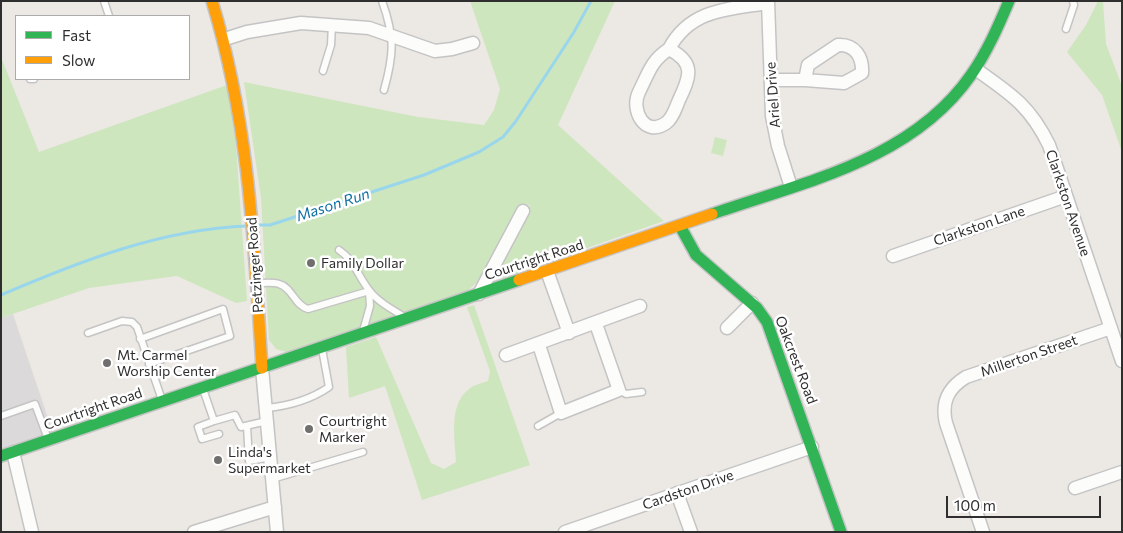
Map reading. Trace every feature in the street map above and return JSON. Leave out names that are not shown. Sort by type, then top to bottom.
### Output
[{"type":"street","name":"Petzinger Road","points":[[212,1],[225,39],[234,76],[245,141],[262,368],[277,532]]},
{"type":"street","name":"Courtright Road","points":[[7,454],[547,272],[861,163],[902,142],[944,107],[977,70],[988,50],[1009,1]]},
{"type":"street","points":[[669,49],[685,60],[689,78],[672,116],[665,123],[656,126],[646,124],[639,118],[635,109],[635,100],[656,58],[669,49],[675,38],[687,24],[703,15],[733,4],[768,2]]},
{"type":"street","name":"Ariel Drive","points":[[768,2],[772,116],[778,146],[791,187]]},
{"type":"street","points":[[225,39],[247,32],[301,23],[369,28],[435,52],[452,50],[473,43]]},
{"type":"street","name":"Clarkston Avenue","points":[[977,70],[1019,100],[1031,113],[1049,145],[1122,361]]},
{"type":"street","points":[[771,80],[805,80]]},
{"type":"street","name":"Clarkston Lane","points":[[892,256],[1066,196]]},
{"type":"street","points":[[479,294],[523,211]]},
{"type":"street","name":"Oakcrest Road","points":[[680,226],[696,255],[752,303],[767,322],[774,337],[840,532]]},
{"type":"street","points":[[547,272],[569,332]]},
{"type":"street","points":[[727,328],[752,303]]},
{"type":"street","points":[[506,355],[539,345],[640,306]]},
{"type":"street","points":[[539,345],[561,413],[619,390],[596,324]]},
{"type":"street","name":"Millerton Street","points":[[983,532],[946,423],[944,405],[951,389],[966,377],[1111,328]]},
{"type":"street","name":"Cardston Drive","points":[[565,532],[812,447]]},
{"type":"street","points":[[7,454],[32,532]]},
{"type":"street","points":[[1075,488],[1122,472]]},
{"type":"street","points":[[677,494],[691,532]]},
{"type":"street","points":[[194,532],[275,507]]},
{"type":"lane","points":[[104,1],[109,15]]},
{"type":"lane","points":[[382,1],[392,35],[392,59],[384,90]]},
{"type":"lane","points":[[1066,29],[1074,5],[1073,1]]},
{"type":"lane","points":[[324,71],[331,45],[332,25]]},
{"type":"lane","points":[[339,250],[354,266],[369,290],[385,305],[408,319]]},
{"type":"lane","points":[[256,283],[278,283],[284,286],[295,301],[308,309],[369,290]]},
{"type":"lane","points":[[362,334],[370,306],[369,290]]},
{"type":"lane","points":[[140,339],[223,309],[230,336],[149,364]]},
{"type":"lane","points":[[88,333],[127,321],[137,327],[162,401]]},
{"type":"lane","points":[[219,434],[202,439],[198,427],[235,415],[241,427],[247,426],[329,387],[322,348]]},
{"type":"lane","points":[[203,388],[214,421]]},
{"type":"lane","points":[[619,390],[626,394],[642,392]]},
{"type":"lane","points":[[1,416],[35,404],[48,440]]},
{"type":"lane","points":[[538,426],[561,413]]},
{"type":"lane","points":[[247,426],[250,461],[270,457]]},
{"type":"lane","points":[[272,479],[363,452]]},
{"type":"shaded area","points":[[13,314],[53,433],[1,451],[1,318]]},
{"type":"green space","points":[[470,1],[615,1],[558,125],[664,221],[499,279],[496,272],[530,205],[523,204],[485,275],[465,293],[286,352],[276,349],[269,340],[261,198],[244,82],[418,117],[484,125],[494,110],[500,89]]},
{"type":"green space","points":[[1098,1],[1103,1],[1106,44],[1122,86],[1122,152],[1102,95],[1067,52],[1086,25]]},
{"type":"green space","points":[[1,57],[39,152],[227,85],[236,145],[247,301],[236,303],[177,276],[89,288],[1,318]]},
{"type":"green space","points":[[715,137],[727,140],[723,156],[711,153]]},
{"type":"green space","points":[[474,305],[530,465],[422,500],[385,386],[349,398],[346,347],[376,337],[431,463],[444,469],[456,462],[454,423],[458,404],[462,396],[469,389],[488,381],[490,371],[467,307]]},
{"type":"waterway","name":"Mason Run","points":[[258,225],[270,225],[424,175],[479,152],[503,137],[516,121],[574,32],[591,1]]},
{"type":"waterway","name":"Mason Run","points":[[1,295],[90,259],[152,240],[215,228],[247,226]]},
{"type":"traffic: fast","points":[[712,214],[783,191],[854,164],[887,148],[919,128],[947,104],[971,75],[987,48],[1009,1]]},
{"type":"traffic: fast","points":[[680,226],[696,255],[757,308],[767,322],[841,532]]},
{"type":"traffic: fast","points":[[1,456],[519,280]]},
{"type":"traffic: slow","points":[[212,1],[234,92],[242,137],[256,274],[262,368]]},
{"type":"traffic: slow","points":[[519,280],[712,214]]},
{"type":"place","name":"Family Dollar","points":[[311,263]]},
{"type":"place","name":"Mt. Carmel Worship Center","points":[[107,363]]},
{"type":"place","name":"Courtright Marker","points":[[309,429]]},
{"type":"place","name":"Linda's Supermarket","points":[[218,460]]}]
